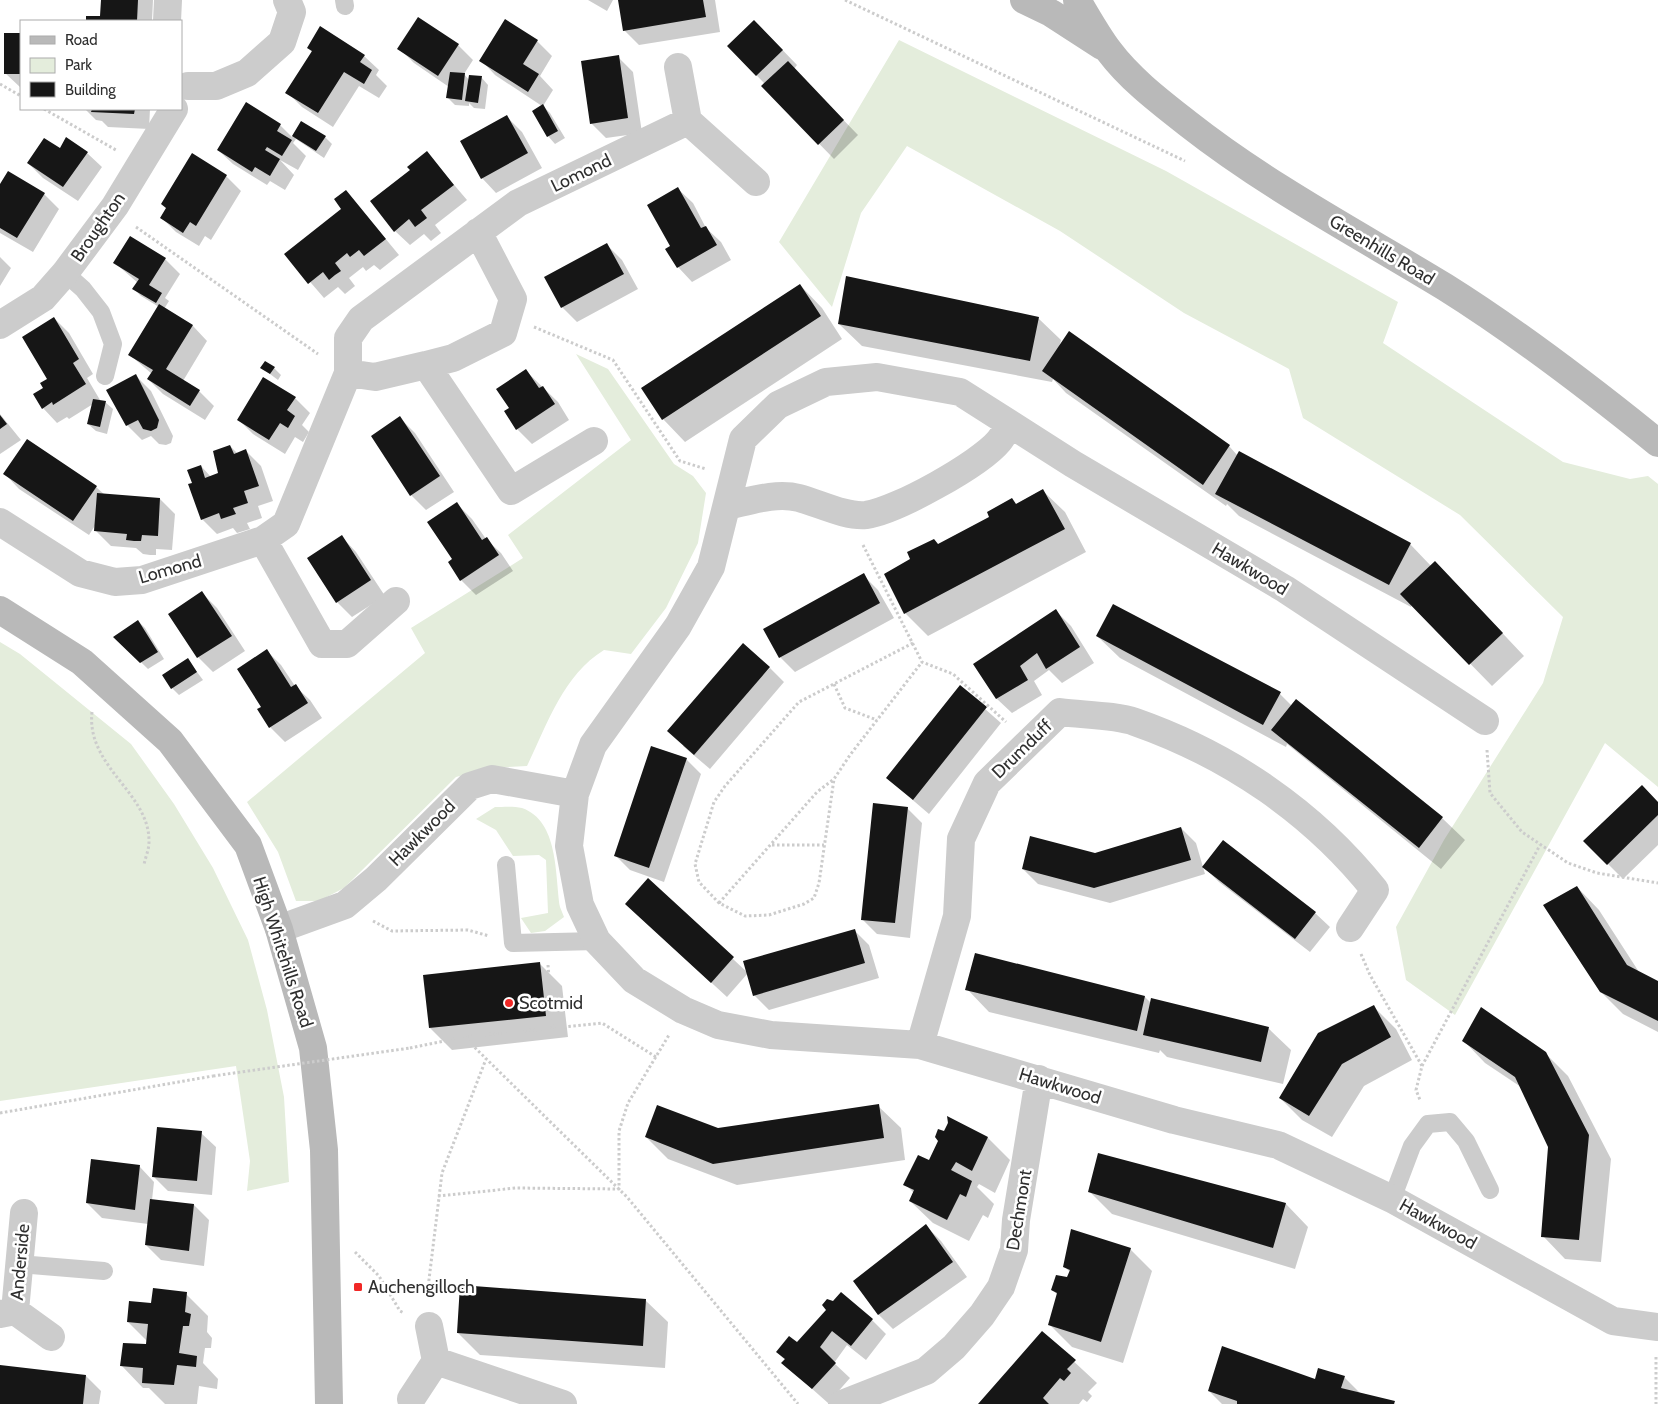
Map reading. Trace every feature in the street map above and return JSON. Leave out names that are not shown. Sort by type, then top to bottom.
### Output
[{"type":"street","points":[[167,20],[168,0]]},
{"type":"street","points":[[183,86],[216,86],[248,74],[282,42],[292,12],[287,0]]},
{"type":"street","name":"Greenhills Road","points":[[1024,0],[1051,13],[1110,51]]},
{"type":"street","name":"Greenhills Road","points":[[1077,0],[1110,51],[1142,86],[1221,150],[1275,186],[1446,288],[1521,338],[1596,393],[1658,443]]},
{"type":"street","points":[[678,67],[688,121],[756,182]]},
{"type":"street","name":"Broughton","points":[[0,325],[43,298],[65,273],[114,206],[173,110]]},
{"type":"street","name":"Lomond","points":[[0,522],[80,573],[115,582],[142,580],[262,540],[286,524],[348,373],[348,338],[361,319],[518,203],[688,121]]},
{"type":"street","points":[[348,373],[375,377],[426,365],[453,358],[503,333],[513,299],[478,232]]},
{"type":"street","points":[[426,365],[511,491],[594,441]]},
{"type":"street","name":"Hawkwood","points":[[1485,722],[1285,589],[1010,425],[960,392],[877,377],[826,382],[778,405],[743,439],[711,567],[678,626],[593,745],[575,794],[569,846],[580,905],[597,941],[634,980],[683,1010],[718,1024],[771,1035],[920,1045],[1174,1120],[1278,1145],[1392,1199],[1613,1321],[1658,1327]]},
{"type":"street","points":[[727,506],[780,497],[797,498],[865,515],[893,507],[930,488],[978,459],[998,442],[1010,425]]},
{"type":"street","points":[[262,540],[322,644],[347,644],[396,601]]},
{"type":"street","name":"High Whitehills Road","points":[[0,610],[82,662],[170,741],[248,844],[279,929],[313,1048],[324,1150],[329,1404]]},
{"type":"street","name":"Drumduff","points":[[920,1045],[957,916],[961,840],[987,784],[1060,712],[1134,721],[1227,762],[1283,799],[1350,859],[1375,890],[1350,928]]},
{"type":"street","name":"Hawkwood","points":[[279,929],[346,905],[376,879],[470,786],[492,779],[575,794]]},
{"type":"street","name":"Dechmont","points":[[842,1404],[926,1371],[954,1347],[982,1316],[1002,1287],[1014,1250],[1016,1220],[1039,1079]]},
{"type":"street","name":"Anderside","points":[[24,1213],[19,1264],[8,1313],[51,1337]]},
{"type":"street","points":[[411,1399],[436,1361],[429,1326]]},
{"type":"street","points":[[436,1361],[563,1404]]},
{"type":"lane","points":[[65,273],[83,290],[101,312],[113,344],[105,376]]},
{"type":"lane","points":[[506,865],[513,943],[597,941]]},
{"type":"lane","points":[[1392,1199],[1412,1146],[1428,1124],[1450,1122],[1466,1141],[1490,1190]]},
{"type":"lane","points":[[19,1264],[104,1271]]},
{"type":"path","points":[[844,0],[1188,162]]},
{"type":"path","points":[[0,84],[20,95]]},
{"type":"path","points":[[46,110],[140,164]]},
{"type":"path","points":[[114,206],[129,222],[348,373]]},
{"type":"path","points":[[508,316],[613,360],[680,462],[734,478]]},
{"type":"path","points":[[835,509],[854,528],[922,662],[954,674],[1028,743]]},
{"type":"path","points":[[834,779],[819,883],[814,898],[804,904],[770,915],[745,916],[719,903],[700,882],[695,864],[714,802],[754,752],[799,702],[913,643]]},
{"type":"path","points":[[719,903],[817,792],[834,779],[922,662]]},
{"type":"path","points":[[105,682],[91,713],[92,733],[104,761],[142,811],[149,842],[144,865]]},
{"type":"path","points":[[834,684],[845,708],[877,720]]},
{"type":"path","points":[[1485,722],[1490,793],[1522,832],[1568,863],[1597,874],[1658,883]]},
{"type":"path","points":[[772,845],[824,845]]},
{"type":"path","points":[[1428,1124],[1416,1090],[1422,1066],[1540,845]]},
{"type":"path","points":[[346,905],[392,931],[468,930],[513,943]]},
{"type":"path","points":[[1350,928],[1370,975],[1422,1066]]},
{"type":"path","points":[[546,942],[553,1028]]},
{"type":"path","points":[[619,1189],[619,1130],[628,1103],[683,1010]]},
{"type":"path","points":[[0,1113],[213,1076],[410,1048],[464,1037],[602,1023],[656,1056]]},
{"type":"path","points":[[464,1037],[619,1189],[798,1404]]},
{"type":"path","points":[[429,1326],[427,1288],[442,1173],[486,1059]]},
{"type":"path","points":[[438,1196],[516,1188],[619,1189]]},
{"type":"path","points":[[326,1233],[357,1253],[379,1276],[400,1311],[429,1326]]},
{"type":"path","points":[[1656,1356],[1656,1404]]},
{"type":"green space","points":[[899,40],[1166,171],[1398,302],[1383,343],[1563,462],[1630,479],[1648,476],[1658,484],[1658,787],[1605,743],[1455,1015],[1406,980],[1396,927],[1444,840],[1543,683],[1563,617],[1460,515],[1303,418],[1289,369],[1184,313],[1060,231],[907,146],[861,213],[832,307],[779,242]]},
{"type":"green space","points":[[576,354],[608,369],[674,464],[693,476],[706,493],[698,543],[666,608],[631,654],[604,650],[577,673],[549,718],[527,766],[489,768],[456,777],[344,888],[319,901],[296,901],[278,852],[247,802],[425,653],[411,628],[523,558],[508,535],[631,440]]},
{"type":"green space","points":[[0,642],[20,654],[131,744],[174,804],[213,868],[248,940],[267,1010],[284,1097],[289,1182],[247,1191],[250,1161],[236,1066],[0,1101]]},
{"type":"green space","points":[[495,807],[522,808],[534,815],[543,824],[549,837],[556,865],[560,907],[564,917],[545,931],[531,933],[521,918],[548,913],[546,860],[539,855],[513,856],[496,830],[476,819]]},
{"type":"building","points":[[101,0],[138,0],[137,20],[86,20],[86,16],[100,16]]},
{"type":"building","points":[[618,0],[703,0],[706,17],[623,31]]},
{"type":"building","points":[[418,17],[459,44],[438,76],[397,49]]},
{"type":"building","points":[[505,19],[538,40],[523,64],[539,74],[528,92],[479,61]]},
{"type":"building","points":[[754,20],[783,50],[756,76],[727,46]]},
{"type":"building","points":[[320,26],[365,55],[360,62],[372,70],[364,84],[344,72],[318,113],[285,93],[312,51],[307,48]]},
{"type":"building","points":[[4,33],[20,33],[20,74],[4,74]]},
{"type":"building","points":[[619,55],[628,118],[590,124],[581,61]]},
{"type":"building","points":[[788,61],[844,120],[818,145],[761,86]]},
{"type":"building","points":[[450,72],[465,73],[462,100],[446,98]]},
{"type":"building","points":[[469,75],[482,76],[478,103],[465,101]]},
{"type":"building","points":[[246,102],[281,124],[277,131],[292,140],[282,156],[267,147],[265,150],[280,159],[270,176],[255,167],[252,172],[217,150]]},
{"type":"building","points":[[543,104],[558,131],[547,137],[532,111]]},
{"type":"building","points":[[92,110],[135,110],[134,114],[91,112]]},
{"type":"building","points":[[507,115],[528,153],[481,179],[460,141]]},
{"type":"building","points":[[301,121],[326,136],[316,151],[292,136]]},
{"type":"building","points":[[66,137],[88,152],[63,187],[27,163],[44,138],[60,148]]},
{"type":"building","points":[[427,151],[454,185],[421,210],[427,218],[415,227],[409,219],[394,232],[370,201],[410,170],[407,167]]},
{"type":"building","points":[[192,153],[227,175],[196,226],[190,222],[183,233],[160,218],[166,208],[161,204]]},
{"type":"building","points":[[8,171],[45,193],[17,238],[0,228],[0,184]]},
{"type":"building","points":[[678,187],[701,228],[706,226],[717,245],[677,268],[665,249],[670,246],[647,205]]},
{"type":"building","points":[[346,190],[386,239],[364,256],[359,250],[350,257],[347,253],[335,263],[341,271],[329,280],[323,272],[308,284],[284,254],[341,209],[334,199]]},
{"type":"building","points":[[130,236],[166,258],[149,285],[162,293],[156,303],[132,289],[139,279],[113,263]]},
{"type":"building","points":[[607,243],[624,274],[561,308],[544,277]]},
{"type":"building","points":[[846,276],[1039,317],[1030,361],[838,324]]},
{"type":"building","points":[[800,284],[821,316],[662,420],[641,388]]},
{"type":"building","points":[[159,304],[193,325],[166,369],[200,390],[190,406],[147,379],[153,370],[128,355]]},
{"type":"building","points":[[54,317],[79,359],[73,363],[86,384],[53,405],[52,402],[42,409],[33,394],[43,388],[40,383],[47,379],[22,337]]},
{"type":"building","points":[[1069,331],[1230,445],[1203,485],[1042,371]]},
{"type":"building","points":[[265,361],[275,367],[270,374],[260,368]]},
{"type":"building","points":[[526,369],[539,388],[543,386],[555,404],[516,430],[504,411],[509,408],[496,389]]},
{"type":"building","points":[[136,374],[159,420],[157,428],[151,431],[143,429],[138,420],[126,426],[106,390]]},
{"type":"building","points":[[263,377],[296,397],[287,410],[295,416],[288,428],[280,423],[269,440],[237,420]]},
{"type":"building","points":[[93,399],[106,401],[100,427],[87,424]]},
{"type":"building","points":[[0,415],[7,424],[0,429]]},
{"type":"building","points":[[400,416],[440,476],[410,496],[371,436]]},
{"type":"building","points":[[27,439],[97,486],[73,521],[3,474]]},
{"type":"building","points":[[230,445],[234,454],[246,449],[259,486],[244,491],[248,503],[233,508],[236,514],[221,519],[219,513],[201,520],[188,484],[192,483],[187,470],[201,465],[205,478],[218,473],[213,451]]},
{"type":"building","points":[[1239,451],[1411,543],[1389,585],[1215,494]]},
{"type":"building","points":[[1043,489],[1065,529],[904,614],[884,574],[910,559],[907,552],[934,539],[938,544],[989,517],[987,512],[1012,498],[1016,504]]},
{"type":"building","points":[[97,493],[160,498],[158,536],[142,535],[141,541],[134,541],[126,540],[127,534],[94,531]]},
{"type":"building","points":[[457,502],[482,540],[487,537],[499,555],[460,581],[448,562],[452,559],[427,522]]},
{"type":"building","points":[[342,535],[371,580],[336,603],[307,558]]},
{"type":"building","points":[[1435,561],[1503,633],[1469,665],[1400,594]]},
{"type":"building","points":[[864,573],[880,603],[779,658],[763,629]]},
{"type":"building","points":[[202,591],[232,636],[197,658],[168,614]]},
{"type":"building","points":[[1113,604],[1281,692],[1263,725],[1096,636]]},
{"type":"building","points":[[1056,609],[1080,647],[1046,669],[1037,653],[1020,666],[1028,680],[996,699],[973,664]]},
{"type":"building","points":[[138,620],[158,652],[140,663],[113,637]]},
{"type":"building","points":[[743,643],[770,667],[694,755],[667,731]]},
{"type":"building","points":[[267,649],[291,687],[296,684],[308,703],[269,728],[257,709],[261,707],[237,669]]},
{"type":"building","points":[[188,658],[197,672],[171,689],[162,675]]},
{"type":"building","points":[[960,685],[987,707],[913,800],[886,778]]},
{"type":"building","points":[[1296,699],[1443,817],[1419,848],[1271,730]]},
{"type":"building","points":[[651,746],[687,758],[649,868],[614,856]]},
{"type":"building","points":[[1642,785],[1658,802],[1658,815],[1607,865],[1583,841]]},
{"type":"building","points":[[873,803],[908,807],[895,923],[861,920]]},
{"type":"building","points":[[1181,827],[1191,860],[1094,888],[1022,869],[1030,836],[1095,853]]},
{"type":"building","points":[[1223,840],[1316,912],[1295,939],[1202,867]]},
{"type":"building","points":[[648,878],[734,957],[711,983],[625,904]]},
{"type":"building","points":[[1577,886],[1627,965],[1658,981],[1658,1021],[1600,992],[1543,905]]},
{"type":"building","points":[[855,929],[865,963],[753,996],[743,961]]},
{"type":"building","points":[[975,953],[1145,996],[1137,1031],[965,990]]},
{"type":"building","points":[[540,962],[546,1016],[429,1028],[423,975]]},
{"type":"building","points":[[1151,998],[1269,1027],[1261,1062],[1143,1035]]},
{"type":"building","points":[[1374,1005],[1391,1037],[1342,1064],[1309,1116],[1279,1098],[1318,1033]]},
{"type":"building","points":[[1481,1007],[1546,1052],[1589,1135],[1579,1240],[1541,1237],[1548,1147],[1515,1077],[1462,1041]]},
{"type":"building","points":[[879,1104],[884,1138],[713,1164],[645,1137],[657,1105],[718,1128]]},
{"type":"building","points":[[947,1116],[988,1137],[972,1171],[956,1162],[951,1170],[972,1181],[966,1197],[960,1194],[947,1220],[909,1201],[914,1190],[903,1185],[918,1155],[929,1160],[938,1141],[935,1137],[938,1129],[944,1131],[948,1123]]},
{"type":"building","points":[[157,1127],[202,1131],[197,1181],[152,1177]]},
{"type":"building","points":[[1098,1153],[1286,1203],[1273,1248],[1088,1192]]},
{"type":"building","points":[[91,1159],[140,1165],[135,1210],[86,1203]]},
{"type":"building","points":[[150,1199],[194,1204],[189,1251],[145,1245]]},
{"type":"building","points":[[926,1224],[953,1262],[878,1315],[853,1281]]},
{"type":"building","points":[[1071,1229],[1131,1248],[1101,1342],[1048,1325],[1057,1293],[1051,1290],[1056,1275],[1067,1277],[1070,1270],[1063,1267]]},
{"type":"building","points":[[460,1285],[646,1299],[643,1346],[457,1333]]},
{"type":"building","points":[[153,1288],[187,1292],[185,1312],[191,1314],[189,1326],[183,1326],[179,1353],[197,1356],[196,1367],[177,1365],[174,1385],[142,1383],[143,1368],[120,1366],[123,1343],[146,1344],[148,1324],[127,1322],[129,1301],[151,1303]]},
{"type":"building","points":[[841,1292],[873,1319],[851,1346],[832,1331],[820,1347],[836,1363],[812,1389],[781,1363],[785,1359],[776,1352],[789,1336],[797,1342],[826,1310],[822,1305],[827,1299],[833,1301]]},
{"type":"building","points":[[1042,1331],[1076,1360],[1067,1369],[1071,1373],[1064,1381],[1060,1378],[1043,1398],[1049,1404],[978,1404]]},
{"type":"building","points":[[1222,1346],[1315,1379],[1318,1368],[1345,1376],[1341,1388],[1395,1401],[1394,1404],[1237,1404],[1237,1401],[1208,1391]]},
{"type":"building","points":[[0,1365],[86,1375],[83,1404],[0,1404]]},
{"type":"place","name":"Scotmid","points":[[509,1003]]},
{"type":"place","name":"Auchengilloch","points":[[358,1287]]}]
